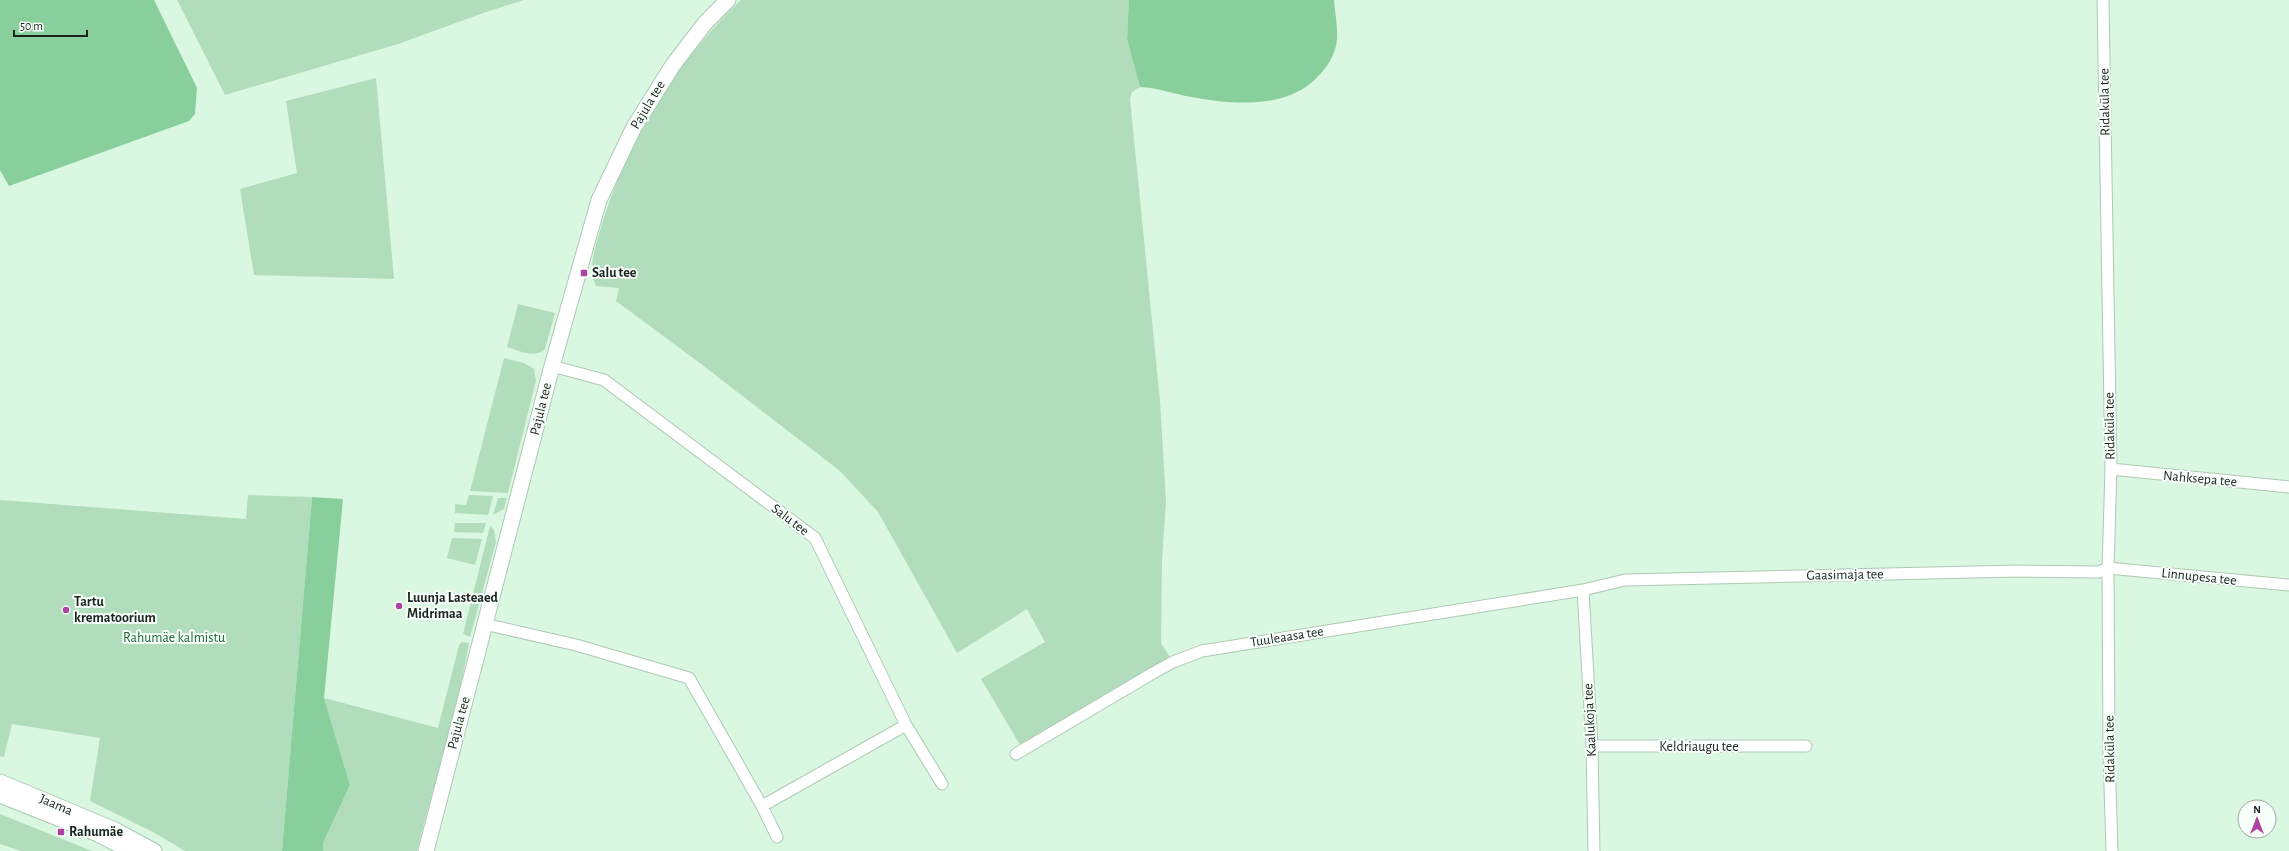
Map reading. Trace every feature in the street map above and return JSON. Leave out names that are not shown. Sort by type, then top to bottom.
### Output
[{"type":"street","name":"Pajula tee","points":[[426,851],[552,366],[599,200],[634,127],[673,65],[705,23],[728,0]]},
{"type":"street","name":"Ridaküla tee","points":[[2103,0],[2111,469],[2108,568],[2109,754],[2112,851]]},
{"type":"street","name":"Salu tee","points":[[552,366],[604,380],[815,538],[906,725],[942,784]]},
{"type":"street","name":"Nahksepa tee","points":[[2111,469],[2289,487]]},
{"type":"street","name":"Linnupesa tee","points":[[2108,568],[2289,586]]},
{"type":"street","name":"Gaasimaja tee","points":[[1583,590],[1625,580],[2009,571],[2099,572],[2108,568]]},
{"type":"street","name":"Kaalukoja tee","points":[[1583,590],[1592,746],[1594,851]]},
{"type":"street","name":"Tuuleaasa tee","points":[[1016,754],[1153,673],[1173,662],[1202,650],[1583,590]]},
{"type":"street","points":[[484,624],[576,646],[689,678],[762,806],[777,837]]},
{"type":"street","points":[[762,806],[906,725]]},
{"type":"street","name":"Keldriaugu tee","points":[[1592,746],[1806,746]]},
{"type":"street","name":"Jaama","points":[[0,782],[115,830],[154,851]]},
{"type":"street","name":"Jaama","points":[[0,795],[96,833],[131,851]]},
{"type":"green space","points":[[0,0],[154,0],[197,88],[195,114],[189,121],[9,186],[0,170]]},
{"type":"green space","points":[[177,0],[524,0],[398,44],[225,95]]},
{"type":"green space","points":[[741,0],[1129,0],[1127,39],[1140,87],[1132,92],[1130,99],[1160,401],[1166,501],[1162,560],[1161,643],[1173,662],[1023,750],[981,679],[1045,642],[1027,609],[957,653],[878,512],[840,471],[701,364],[616,301],[619,288],[596,286],[593,279],[593,256],[601,227],[625,165],[640,134],[657,104],[696,49],[718,23]]},
{"type":"green space","points":[[1129,0],[1334,0],[1337,29],[1336,46],[1332,57],[1326,66],[1311,83],[1284,97],[1269,101],[1238,103],[1191,97],[1140,87],[1127,39]]},
{"type":"green space","points":[[376,78],[394,279],[254,275],[240,189],[297,173],[286,101]]},
{"type":"green space","points":[[518,304],[555,313],[545,349],[541,352],[532,354],[507,347]]},
{"type":"green space","points":[[504,358],[524,363],[534,369],[536,381],[508,493],[470,491]]},
{"type":"green space","name":"Rahumäe kalmistu","points":[[248,495],[312,497],[282,851],[185,851],[153,832],[90,801],[100,738],[12,724],[4,757],[0,756],[0,500],[246,519]]},
{"type":"green space","points":[[469,495],[493,496],[488,515],[455,513],[455,504],[466,505]]},
{"type":"green space","points":[[312,497],[343,499],[324,698],[350,785],[323,843],[323,851],[282,851]]},
{"type":"green space","points":[[498,498],[507,498],[504,509],[493,515]]},
{"type":"green space","points":[[455,523],[486,523],[483,533],[454,532]]},
{"type":"green space","points":[[490,526],[494,530],[496,542],[470,637],[463,634]]},
{"type":"green space","points":[[452,538],[482,539],[475,565],[447,558]]},
{"type":"green space","points":[[462,642],[469,643],[464,669],[452,721],[417,851],[323,851],[323,843],[350,785],[324,698],[438,728],[459,645]]},
{"type":"green space","points":[[0,814],[92,851],[21,851],[0,844]]},
{"type":"place","name":"Salu tee","points":[[584,273]]},
{"type":"place","name":"Luunja Lasteaed Midrimaa","points":[[399,606]]},
{"type":"place","name":"Tartu krematoorium","points":[[66,610]]},
{"type":"place","name":"Rahumäe","points":[[61,832]]}]
